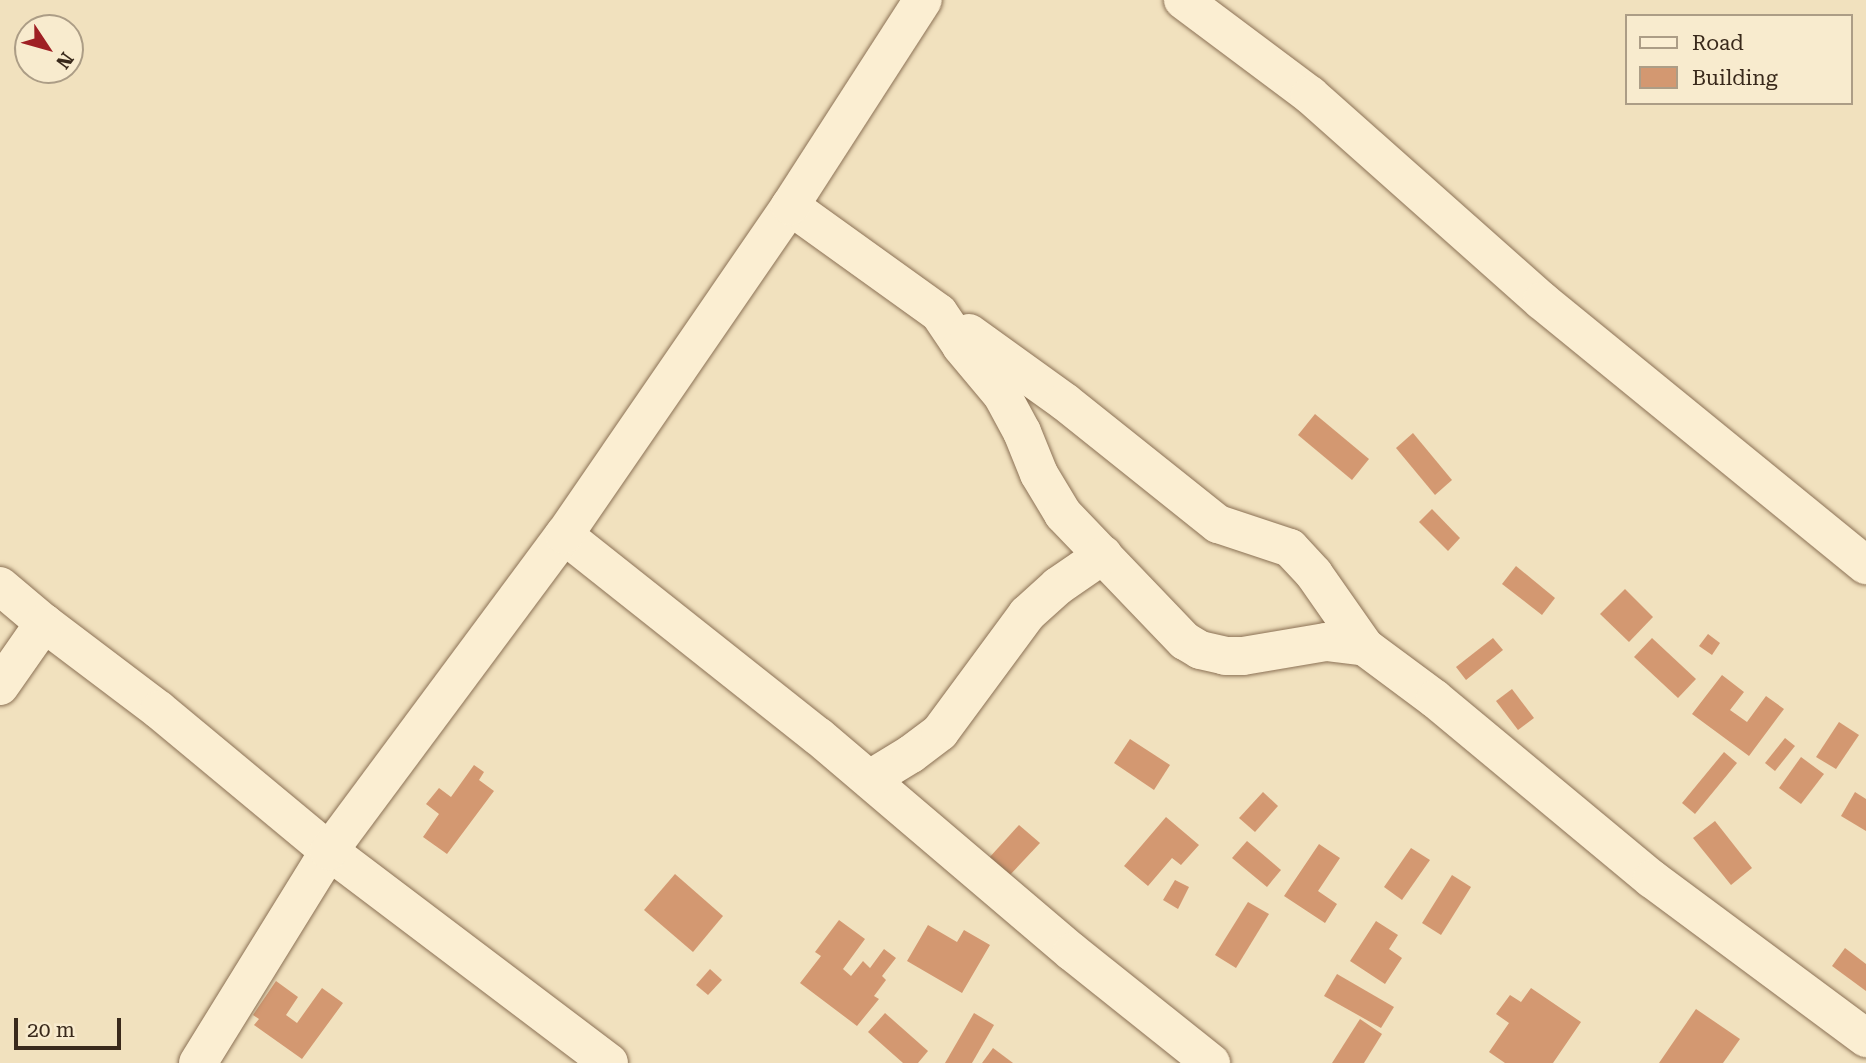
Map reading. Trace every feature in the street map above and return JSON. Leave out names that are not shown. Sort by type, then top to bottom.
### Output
[{"type":"street","points":[[198,1063],[329,851],[564,535],[790,206],[923,0]]},
{"type":"street","points":[[1183,0],[1310,95],[1542,300],[1866,565]]},
{"type":"street","points":[[790,206],[1065,402],[1218,524],[1290,548],[1314,574],[1365,647],[1435,699],[1652,879],[1866,1038]]},
{"type":"street","points":[[939,313],[961,346],[1002,395],[1022,432],[1039,474],[1063,514],[1185,641],[1212,654],[1243,656],[1326,642],[1365,647]]},
{"type":"street","points":[[564,535],[870,779],[1072,953],[1211,1063]]},
{"type":"street","points":[[870,779],[940,732],[1027,614],[1058,586],[1103,555]]},
{"type":"street","points":[[0,586],[44,623],[159,709],[329,851],[609,1063]]},
{"type":"street","points":[[0,686],[44,623]]},
{"type":"street","points":[[223,1020],[222,1052],[225,1063]]},
{"type":"building","points":[[1315,414],[1369,459],[1352,480],[1298,435]]},
{"type":"building","points":[[1413,433],[1452,480],[1435,495],[1396,448]]},
{"type":"building","points":[[1432,509],[1460,538],[1448,551],[1419,522]]},
{"type":"building","points":[[1516,566],[1555,598],[1542,615],[1502,584]]},
{"type":"building","points":[[1625,589],[1653,617],[1629,642],[1600,614]]},
{"type":"building","points":[[1708,634],[1720,643],[1712,655],[1699,646]]},
{"type":"building","points":[[1493,638],[1503,650],[1466,680],[1456,667]]},
{"type":"building","points":[[1652,638],[1696,679],[1678,698],[1634,657]]},
{"type":"building","points":[[1722,675],[1744,692],[1730,710],[1747,722],[1766,696],[1784,709],[1749,756],[1692,714]]},
{"type":"building","points":[[1512,689],[1534,718],[1518,730],[1496,701]]},
{"type":"building","points":[[1839,722],[1859,735],[1836,769],[1816,757]]},
{"type":"building","points":[[1785,738],[1795,746],[1775,771],[1765,763]]},
{"type":"building","points":[[1130,739],[1170,765],[1154,790],[1114,763]]},
{"type":"building","points":[[1724,752],[1737,763],[1695,814],[1682,803]]},
{"type":"building","points":[[1801,757],[1824,774],[1801,804],[1779,788]]},
{"type":"building","points":[[474,765],[484,772],[479,780],[494,791],[447,854],[423,837],[439,814],[426,804],[439,788],[451,797]]},
{"type":"building","points":[[1263,792],[1278,806],[1255,832],[1239,818]]},
{"type":"building","points":[[1855,792],[1866,799],[1866,831],[1841,816]]},
{"type":"building","points":[[1166,817],[1199,845],[1181,865],[1172,858],[1148,886],[1124,866]]},
{"type":"building","points":[[1715,821],[1752,868],[1731,885],[1693,838]]},
{"type":"building","points":[[1019,825],[1040,843],[1008,877],[988,859]]},
{"type":"building","points":[[1247,841],[1281,870],[1267,887],[1232,858]]},
{"type":"building","points":[[1319,844],[1340,858],[1318,891],[1337,904],[1325,923],[1284,896]]},
{"type":"building","points":[[1411,848],[1430,860],[1402,900],[1384,887]]},
{"type":"building","points":[[675,874],[723,916],[693,952],[644,910]]},
{"type":"building","points":[[1452,875],[1471,887],[1441,935],[1422,923]]},
{"type":"building","points":[[1175,880],[1189,887],[1178,909],[1163,900]]},
{"type":"building","points":[[1248,902],[1269,914],[1236,968],[1215,955]]},
{"type":"building","points":[[839,920],[865,939],[843,969],[851,976],[863,961],[870,968],[884,949],[896,958],[882,976],[886,980],[874,996],[879,999],[857,1026],[800,983],[821,956],[815,952]]},
{"type":"building","points":[[1376,921],[1398,935],[1389,949],[1402,958],[1385,984],[1350,961]]},
{"type":"building","points":[[928,925],[957,942],[964,930],[990,945],[962,993],[907,961]]},
{"type":"building","points":[[1845,948],[1866,964],[1866,991],[1832,966]]},
{"type":"building","points":[[710,969],[722,980],[708,995],[696,985]]},
{"type":"building","points":[[1337,974],[1394,1007],[1381,1028],[1324,996]]},
{"type":"building","points":[[276,981],[298,997],[286,1015],[297,1023],[322,988],[343,1003],[302,1059],[254,1025],[259,1019],[253,1015]]},
{"type":"building","points":[[1531,988],[1581,1022],[1553,1063],[1505,1063],[1489,1052],[1509,1023],[1496,1014],[1510,995],[1521,1002]]},
{"type":"building","points":[[1696,1009],[1740,1039],[1723,1063],[1659,1063]]},
{"type":"building","points":[[885,1013],[928,1051],[918,1063],[903,1063],[868,1032]]},
{"type":"building","points":[[974,1013],[994,1025],[972,1063],[945,1063]]},
{"type":"building","points":[[1360,1019],[1382,1034],[1364,1063],[1332,1063]]},
{"type":"building","points":[[993,1048],[1013,1063],[982,1063]]}]
